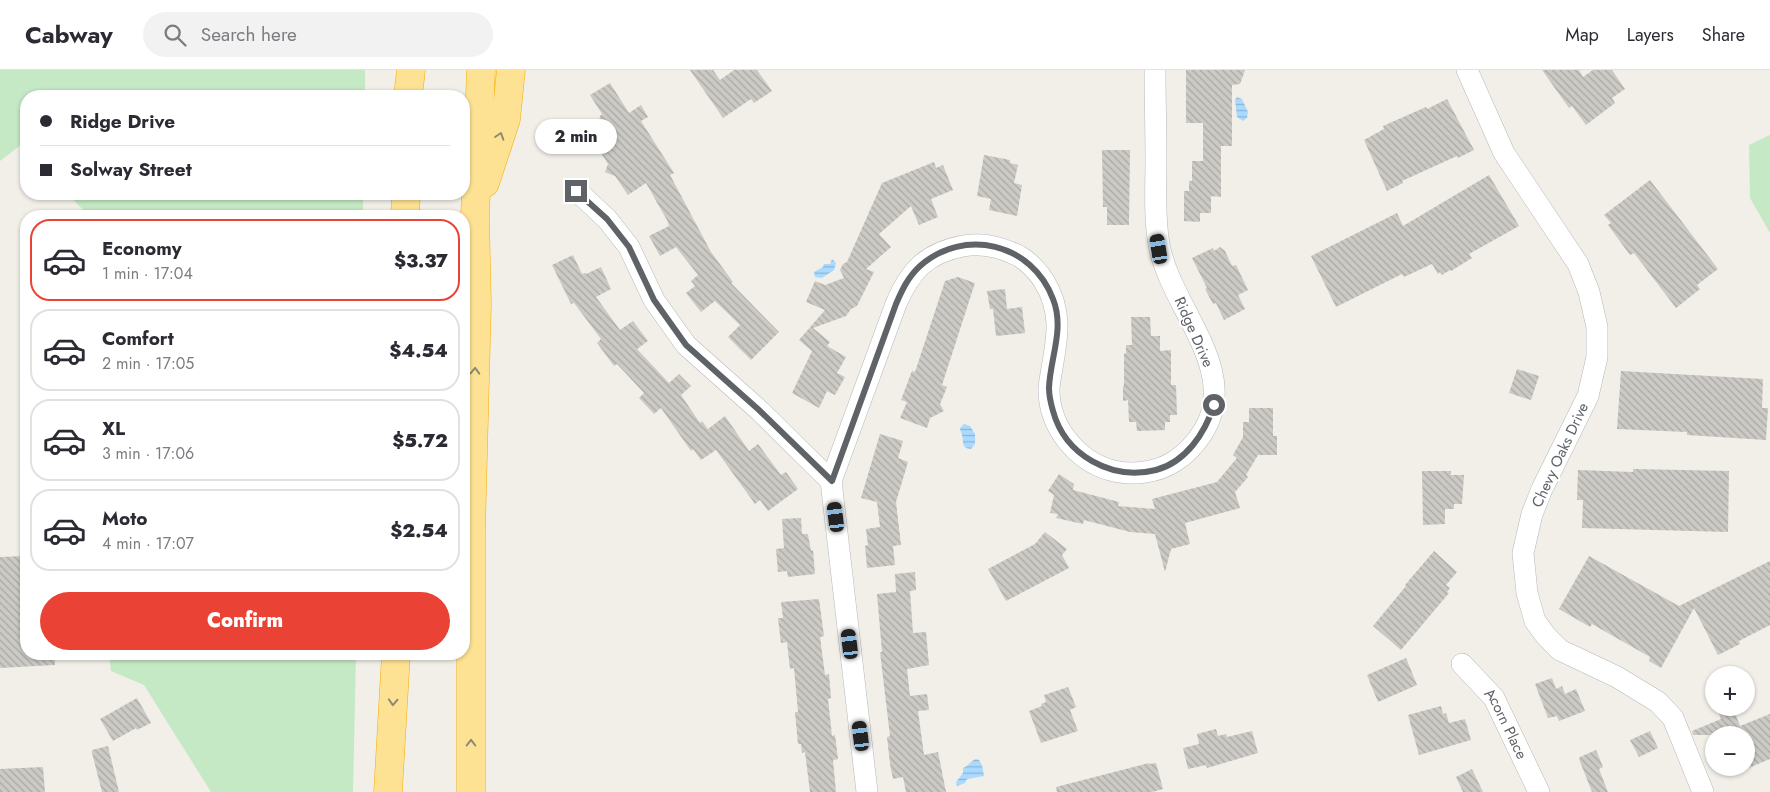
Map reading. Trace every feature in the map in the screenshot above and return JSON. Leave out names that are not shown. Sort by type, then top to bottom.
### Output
[{"type":"highway","points":[[409,90],[411,70]]},
{"type":"highway","points":[[471,792],[470,532],[478,304],[475,216],[481,70]]},
{"type":"highway","points":[[475,216],[506,118],[511,70]]},
{"type":"highway","points":[[388,792],[396,660]]},
{"type":"street","name":"Ridge Drive","points":[[832,481],[905,283],[919,266],[935,255],[953,247],[970,244],[988,245],[1006,250],[1022,258],[1042,277],[1054,300],[1058,319],[1049,389],[1051,405],[1063,435],[1089,461],[1125,473],[1158,469],[1174,462],[1188,451],[1199,438],[1209,423],[1214,405],[1215,390],[1209,360],[1164,266],[1159,249],[1155,214],[1155,70]]},
{"type":"street","name":"Chevy Oaks Drive","points":[[1467,70],[1504,153],[1578,264],[1589,292],[1597,327],[1597,357],[1588,396],[1542,489],[1532,514],[1523,553],[1526,593],[1535,620],[1546,636],[1560,650],[1617,677],[1658,702],[1673,718],[1703,792]]},
{"type":"street","points":[[576,191],[607,219],[629,247],[654,300],[686,345],[759,410],[832,481],[867,792]]},
{"type":"street","name":"Acorn Place","points":[[1462,664],[1494,698],[1539,792]]},
{"type":"green space","points":[[0,70],[365,70],[365,90],[20,90],[20,146],[0,161]]},
{"type":"green space","points":[[1770,135],[1770,233],[1750,198],[1749,145]]},
{"type":"green space","points":[[74,200],[363,200],[363,210],[84,210]]},
{"type":"green space","points":[[110,660],[356,660],[353,792],[211,792],[144,685],[111,671]]},
{"type":"water","points":[[1237,97],[1242,99],[1248,112],[1247,118],[1243,121],[1237,117],[1235,100]]},
{"type":"water","points":[[832,259],[836,263],[834,270],[822,278],[815,277],[814,272],[823,267],[824,264],[830,264]]},
{"type":"water","points":[[964,424],[970,426],[975,434],[975,444],[971,449],[966,448],[964,445],[960,428]]},
{"type":"water","points":[[976,759],[982,765],[984,776],[967,779],[965,783],[957,786],[956,782],[963,773],[963,768]]},
{"type":"building","points":[[690,70],[713,70],[720,80],[734,70],[757,70],[772,91],[754,103],[751,99],[723,118]]},
{"type":"building","points":[[1186,70],[1245,70],[1240,84],[1232,85],[1232,146],[1221,146],[1221,197],[1211,196],[1211,213],[1200,213],[1200,222],[1184,221],[1184,191],[1189,191],[1189,181],[1192,181],[1192,161],[1203,161],[1203,123],[1186,123]]},
{"type":"building","points":[[1542,70],[1579,70],[1583,77],[1593,70],[1612,70],[1625,89],[1612,98],[1615,103],[1586,125],[1572,106],[1569,108]]},
{"type":"building","points":[[610,83],[629,113],[641,105],[648,117],[641,121],[674,173],[670,175],[711,252],[733,282],[731,283],[779,332],[751,360],[728,337],[740,325],[715,301],[701,312],[686,293],[695,286],[691,281],[698,275],[676,247],[660,256],[649,236],[669,226],[646,183],[628,195],[615,176],[605,172],[608,164],[585,128],[600,118],[602,114],[590,95]]},
{"type":"building","points":[[1447,99],[1474,150],[1402,181],[1403,183],[1387,191],[1364,140],[1384,129],[1383,126]]},
{"type":"building","points":[[1102,150],[1130,150],[1129,225],[1107,225],[1107,207],[1103,207]]},
{"type":"building","points":[[984,155],[1010,160],[1010,163],[1018,165],[1014,183],[1022,185],[1017,216],[989,210],[991,199],[977,196]]},
{"type":"building","points":[[934,162],[936,168],[943,165],[953,190],[931,199],[938,217],[919,225],[911,206],[879,234],[891,247],[866,269],[874,272],[857,306],[851,309],[846,316],[813,328],[830,342],[827,346],[846,357],[837,373],[845,377],[835,395],[827,391],[819,408],[792,393],[812,351],[799,340],[825,310],[806,302],[815,281],[825,285],[844,278],[840,270],[843,264],[847,262],[882,183]]},
{"type":"building","points":[[1489,175],[1519,226],[1469,254],[1472,258],[1442,275],[1440,272],[1438,274],[1432,264],[1404,277],[1402,274],[1336,307],[1311,256],[1397,213],[1403,226]]},
{"type":"building","points":[[1650,180],[1718,269],[1697,285],[1700,289],[1676,308],[1634,253],[1630,255],[1608,225],[1611,223],[1604,215]]},
{"type":"building","points":[[1220,247],[1225,251],[1232,266],[1236,265],[1248,290],[1238,295],[1245,309],[1224,320],[1216,303],[1213,304],[1205,289],[1207,288],[1192,258],[1213,248],[1214,251]]},
{"type":"building","points":[[573,255],[582,274],[601,267],[611,289],[596,297],[620,330],[633,321],[648,341],[637,349],[669,383],[679,374],[691,386],[681,395],[700,423],[702,421],[708,429],[725,416],[749,451],[758,444],[781,475],[786,472],[798,489],[768,511],[760,500],[755,504],[716,450],[701,460],[693,449],[691,451],[661,408],[654,414],[639,398],[644,393],[617,364],[614,366],[597,343],[601,339],[574,303],[571,304],[552,265]]},
{"type":"building","points":[[958,277],[975,283],[942,385],[947,387],[940,404],[944,411],[930,418],[927,428],[900,418],[907,402],[901,400],[912,371],[915,372],[945,281]]},
{"type":"building","points":[[1005,289],[1007,309],[1022,307],[1025,333],[996,336],[993,309],[990,309],[987,291]]},
{"type":"building","points":[[1131,317],[1150,317],[1151,336],[1160,336],[1160,351],[1171,350],[1171,385],[1176,385],[1177,415],[1170,415],[1170,422],[1165,422],[1165,430],[1137,431],[1136,422],[1129,422],[1128,400],[1123,401],[1123,386],[1124,354],[1126,353],[1126,345],[1132,345]]},
{"type":"building","points":[[1517,369],[1539,376],[1531,400],[1509,393]]},
{"type":"building","points":[[1621,371],[1763,379],[1762,408],[1768,408],[1766,440],[1687,435],[1687,432],[1617,429]]},
{"type":"building","points":[[1249,408],[1273,408],[1273,436],[1277,436],[1277,455],[1258,455],[1246,475],[1248,477],[1235,492],[1240,508],[1185,523],[1190,544],[1171,549],[1165,572],[1155,534],[1130,532],[1084,520],[1083,524],[1056,518],[1058,514],[1050,513],[1054,495],[1048,491],[1059,474],[1074,484],[1073,490],[1119,502],[1118,506],[1155,509],[1152,499],[1217,482],[1237,458],[1233,455],[1243,437],[1243,422],[1249,422]]},
{"type":"building","points":[[880,434],[903,441],[898,458],[908,462],[896,502],[901,545],[893,546],[895,565],[867,568],[865,546],[868,545],[866,529],[880,527],[877,502],[861,498]]},
{"type":"building","points":[[1633,469],[1729,471],[1728,532],[1582,528],[1583,500],[1577,500],[1578,470],[1633,472]]},
{"type":"building","points":[[1422,471],[1451,471],[1451,475],[1464,475],[1462,504],[1454,504],[1454,509],[1445,509],[1445,524],[1423,525]]},
{"type":"building","points":[[801,518],[802,534],[808,534],[811,551],[813,550],[815,574],[788,577],[787,571],[778,572],[776,549],[784,548],[782,519]]},
{"type":"building","points":[[1045,532],[1067,549],[1062,555],[1069,568],[1006,601],[988,569],[1035,544]]},
{"type":"building","points":[[1434,551],[1457,572],[1446,585],[1450,588],[1447,592],[1449,593],[1401,650],[1373,626]]},
{"type":"building","points":[[20,556],[20,660],[55,660],[55,665],[0,668],[0,557]]},
{"type":"building","points":[[1589,556],[1679,606],[1770,561],[1770,625],[1739,641],[1740,644],[1718,655],[1694,608],[1661,668],[1649,661],[1650,657],[1592,624],[1590,627],[1559,609]]},
{"type":"building","points":[[915,572],[916,590],[910,591],[913,633],[926,632],[929,665],[907,669],[910,696],[927,694],[929,710],[918,711],[924,755],[938,752],[946,792],[906,792],[903,777],[893,779],[890,764],[887,737],[890,736],[880,652],[882,652],[877,594],[896,592],[895,574]]},
{"type":"building","points":[[819,599],[824,636],[820,637],[825,675],[829,674],[831,698],[828,699],[832,736],[835,735],[838,759],[833,760],[836,792],[810,792],[805,752],[802,753],[801,744],[798,744],[795,712],[798,712],[794,668],[790,669],[787,642],[781,643],[778,618],[783,618],[781,602]]},
{"type":"building","points":[[1406,658],[1417,685],[1378,702],[1367,675]]},
{"type":"building","points":[[1552,678],[1556,689],[1562,686],[1565,694],[1576,689],[1585,711],[1559,721],[1557,716],[1548,718],[1535,684]]},
{"type":"building","points":[[1068,687],[1076,707],[1070,710],[1078,731],[1041,743],[1029,711],[1042,706],[1041,704],[1046,702],[1044,695]]},
{"type":"building","points":[[137,698],[151,723],[137,730],[136,728],[113,741],[100,719]]},
{"type":"building","points":[[1441,706],[1443,714],[1446,713],[1449,723],[1465,719],[1471,740],[1419,755],[1408,715]]},
{"type":"building","points":[[1770,714],[1770,759],[1755,765],[1755,726],[1740,726]]},
{"type":"building","points":[[1720,716],[1736,716],[1740,726],[1705,726],[1705,735],[1693,735],[1692,731],[1721,719]]},
{"type":"building","points":[[1216,729],[1218,736],[1226,734],[1227,737],[1252,731],[1258,753],[1207,768],[1206,765],[1188,769],[1183,748],[1199,744],[1197,734]]},
{"type":"building","points":[[1650,731],[1658,748],[1639,757],[1630,740]]},
{"type":"building","points":[[108,746],[119,792],[102,792],[92,753],[92,750]]},
{"type":"building","points":[[1596,750],[1603,767],[1599,769],[1608,792],[1592,792],[1579,759]]},
{"type":"building","points":[[1149,763],[1156,763],[1163,789],[1152,792],[1057,792],[1056,787]]},
{"type":"building","points":[[43,767],[45,792],[0,792],[0,769]]},
{"type":"building","points":[[1472,769],[1483,792],[1463,792],[1456,777]]},
{"type":"route","points":[[576,191],[607,219],[629,247],[654,300],[686,345],[759,410],[832,481],[905,283],[919,266],[935,255],[953,247],[970,244],[988,245],[1006,250],[1022,258],[1042,277],[1054,300],[1058,319],[1049,389],[1051,405],[1063,435],[1089,461],[1125,473],[1158,469],[1174,462],[1188,451],[1199,438],[1209,423],[1214,405]]}]
